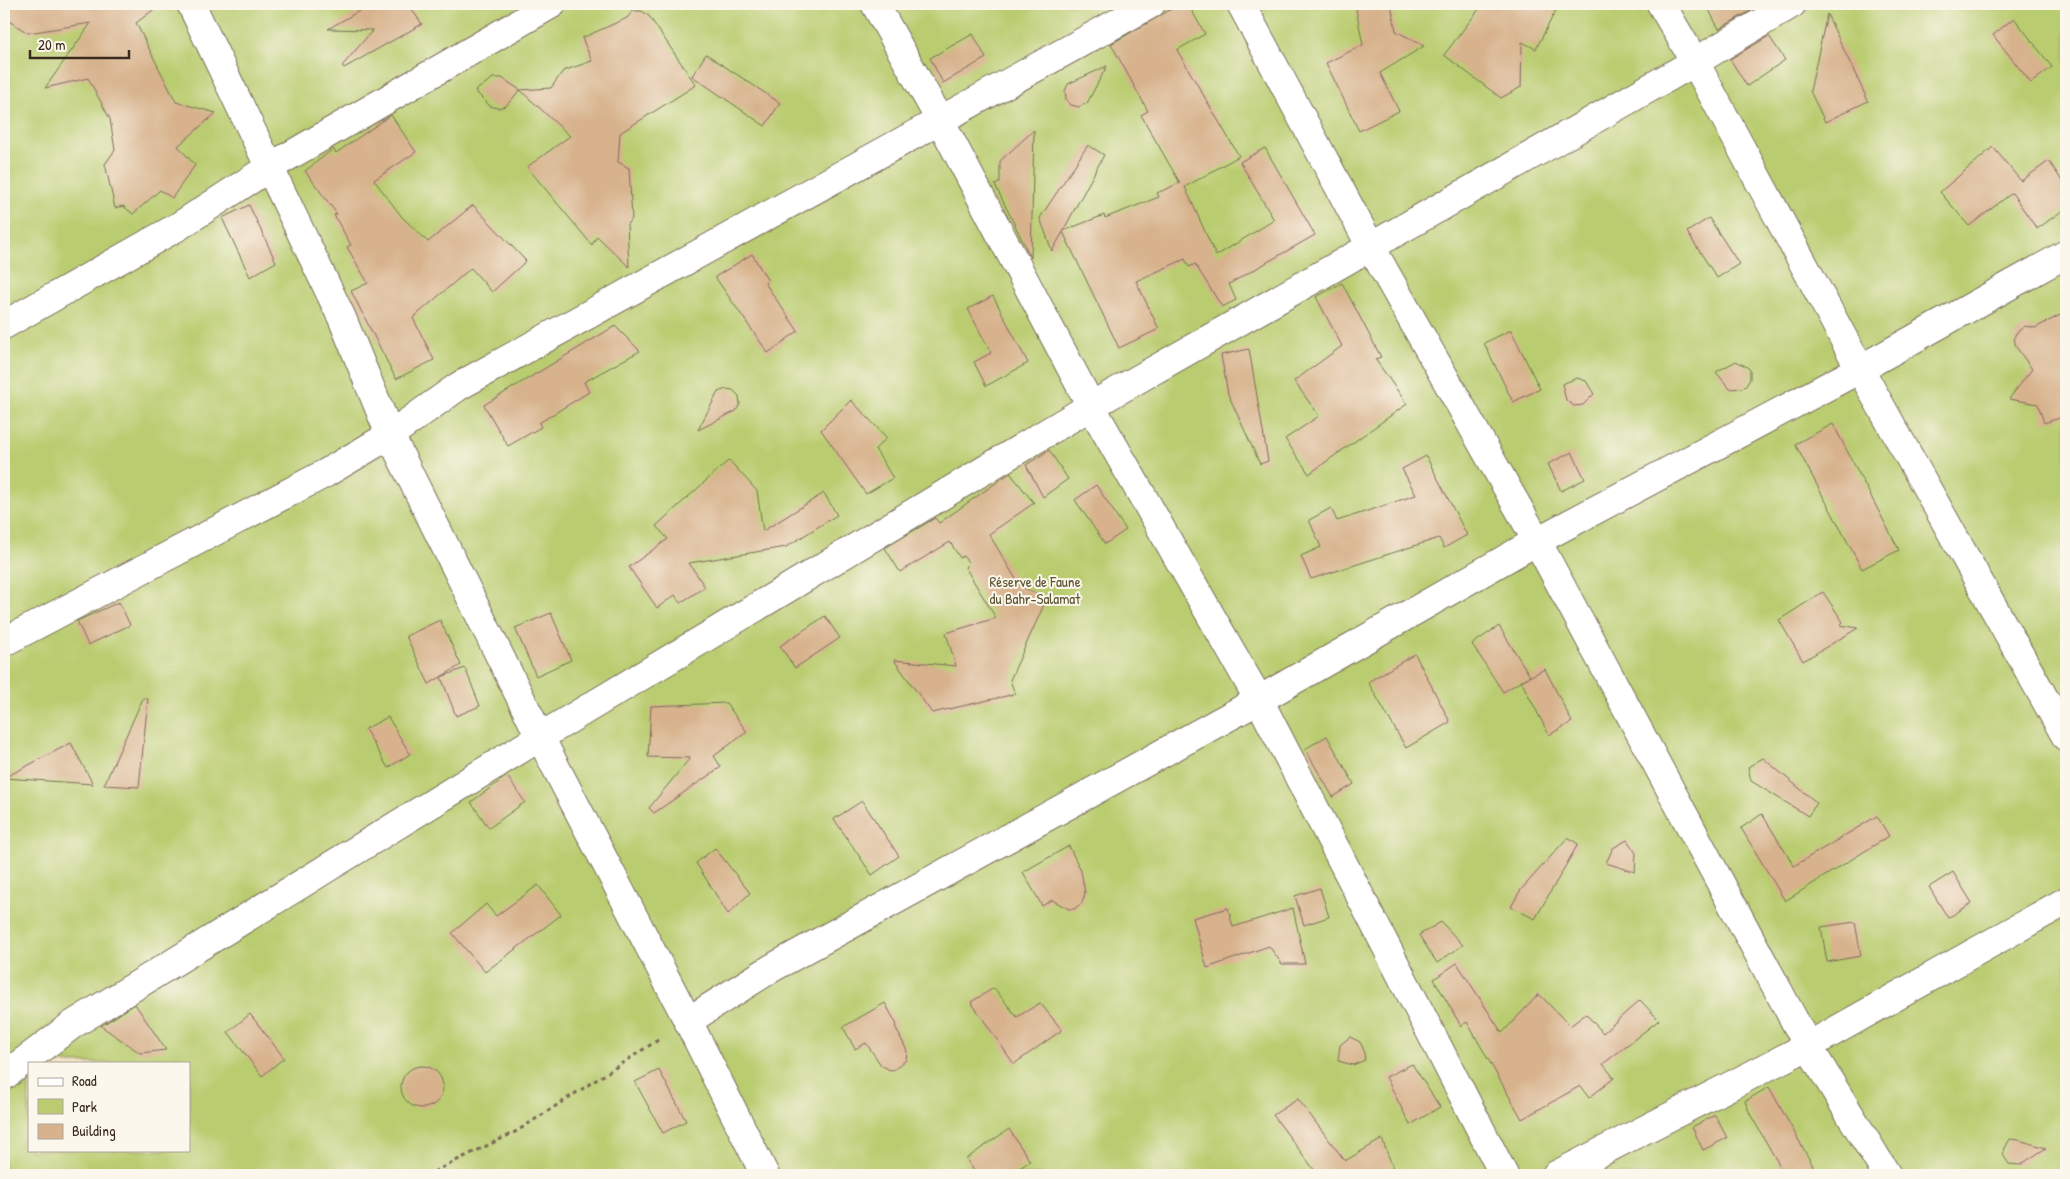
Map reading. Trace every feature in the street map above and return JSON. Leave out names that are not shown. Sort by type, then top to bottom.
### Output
[{"type":"street","points":[[191,4],[342,318],[390,435],[540,737],[688,1021],[765,1175]]},
{"type":"street","points":[[4,325],[179,226],[270,166],[552,4]]},
{"type":"street","points":[[875,4],[940,120],[1091,406],[1259,700],[1504,1175]]},
{"type":"street","points":[[4,642],[326,473],[390,435],[459,386],[1151,4]]},
{"type":"street","points":[[1241,4],[1370,247],[1537,541],[1808,1046],[1887,1175]]},
{"type":"street","points":[[1661,4],[1695,62],[1860,369],[2066,737]]},
{"type":"street","points":[[4,1076],[72,1025],[540,737],[1091,406],[1695,62],[1792,4]]},
{"type":"street","points":[[688,1021],[781,964],[1259,700],[1537,541],[1860,369],[2066,254]]},
{"type":"street","points":[[1556,1175],[1808,1046],[2066,901]]},
{"type":"path","points":[[427,1175],[518,1131],[688,1021]]},
{"type":"green space","name":"Réserve de Faune du Bahr-Salamat","points":[[4,4],[2066,4],[2066,1175],[4,1175]]},
{"type":"building","points":[[4,4],[161,4],[136,23],[176,102],[216,113],[178,146],[195,165],[172,198],[160,190],[133,214],[123,206],[115,208],[105,164],[115,150],[110,119],[88,78],[45,88],[91,23],[28,33],[4,18]]},
{"type":"building","points":[[371,4],[408,4],[422,24],[344,68],[342,66],[373,30],[328,29]]},
{"type":"building","points":[[1180,4],[1188,4],[1205,34],[1177,50],[1239,156],[1185,187],[1216,256],[1274,220],[1240,162],[1265,148],[1315,235],[1229,284],[1236,300],[1222,307],[1195,264],[1189,267],[1185,259],[1136,281],[1159,329],[1119,348],[1063,232],[1052,251],[1040,218],[1088,145],[1104,155],[1063,231],[1104,215],[1105,218],[1159,197],[1157,193],[1180,183],[1141,115],[1148,111],[1111,44]]},
{"type":"building","points":[[1355,4],[1391,4],[1396,31],[1424,46],[1380,73],[1399,111],[1359,131],[1326,63],[1363,45]]},
{"type":"building","points":[[1483,4],[1559,4],[1536,49],[1522,42],[1521,87],[1501,98],[1444,55]]},
{"type":"building","points":[[1706,4],[1748,4],[1752,10],[1719,29]]},
{"type":"building","points":[[633,11],[642,11],[649,16],[696,85],[620,133],[618,162],[629,168],[632,219],[627,224],[629,267],[597,236],[592,245],[527,167],[570,136],[520,90],[551,88],[563,71],[592,61],[582,38],[627,18]]},
{"type":"building","points":[[1827,14],[1868,101],[1825,122],[1810,91]]},
{"type":"building","points":[[2014,18],[2052,67],[2031,83],[1993,35]]},
{"type":"building","points":[[973,34],[986,58],[943,83],[930,58]]},
{"type":"building","points":[[1769,36],[1785,60],[1747,86],[1730,59]]},
{"type":"building","points":[[706,54],[780,103],[765,126],[692,76]]},
{"type":"building","points":[[1107,66],[1087,103],[1079,107],[1071,105],[1066,99],[1065,91],[1068,84]]},
{"type":"building","points":[[493,78],[502,78],[520,90],[506,106],[498,108],[490,106],[475,91]]},
{"type":"building","points":[[391,115],[416,152],[374,180],[402,217],[428,242],[473,205],[526,261],[492,292],[471,268],[413,318],[434,360],[396,379],[351,291],[368,283],[347,247],[351,245],[334,215],[337,214],[305,171],[333,149],[336,153]]},
{"type":"building","points":[[1034,130],[1031,258],[995,185],[1000,182],[1000,161]]},
{"type":"building","points":[[1993,147],[2021,181],[2049,161],[2066,187],[2066,208],[2037,229],[2012,193],[1969,226],[1940,192]]},
{"type":"building","points":[[249,205],[276,262],[250,277],[222,218]]},
{"type":"building","points":[[1709,218],[1739,264],[1717,278],[1687,232]]},
{"type":"building","points":[[752,254],[768,281],[765,283],[798,331],[768,353],[715,277]]},
{"type":"building","points":[[1342,283],[1381,357],[1375,359],[1407,404],[1309,474],[1285,439],[1319,416],[1294,381],[1342,346],[1316,297]]},
{"type":"building","points":[[993,296],[1028,363],[986,386],[974,362],[991,353],[968,309]]},
{"type":"building","points":[[2066,312],[2066,416],[2044,423],[2038,404],[2009,399],[2032,369],[2016,347],[2014,338],[2016,333],[2025,326],[2035,328]]},
{"type":"building","points":[[615,326],[640,351],[584,382],[589,392],[539,423],[541,427],[508,446],[484,405]]},
{"type":"building","points":[[1511,330],[1540,389],[1513,402],[1484,343]]},
{"type":"building","points":[[1249,349],[1268,461],[1260,464],[1228,394],[1221,355]]},
{"type":"building","points":[[1736,361],[1750,370],[1750,379],[1746,386],[1742,388],[1730,389],[1716,372]]},
{"type":"building","points":[[1577,378],[1586,381],[1594,394],[1583,405],[1574,406],[1566,400],[1562,384]]},
{"type":"building","points":[[726,389],[733,390],[739,396],[740,404],[736,411],[698,430],[718,392]]},
{"type":"building","points":[[851,400],[887,438],[875,449],[893,478],[866,494],[821,430]]},
{"type":"building","points":[[1833,424],[1899,550],[1862,569],[1795,444]]},
{"type":"building","points":[[1049,450],[1068,479],[1043,497],[1026,465]]},
{"type":"building","points":[[1572,452],[1585,479],[1561,491],[1548,464]]},
{"type":"building","points":[[1426,456],[1467,535],[1444,548],[1439,538],[1311,579],[1301,556],[1321,547],[1309,520],[1331,508],[1337,521],[1416,495],[1402,469]]},
{"type":"building","points":[[729,460],[757,491],[763,531],[824,493],[837,515],[786,547],[689,563],[705,587],[680,603],[675,595],[657,608],[629,567],[668,539],[656,526]]},
{"type":"building","points":[[1010,473],[1034,503],[989,534],[1020,586],[1047,598],[1010,680],[1015,694],[932,713],[894,660],[956,666],[946,633],[996,618],[965,567],[969,563],[963,556],[960,558],[950,542],[900,572],[885,548],[935,518],[939,523]]},
{"type":"building","points":[[1096,485],[1126,530],[1105,544],[1075,500]]},
{"type":"building","points":[[1823,592],[1843,622],[1840,625],[1858,628],[1803,661],[1779,620]]},
{"type":"building","points":[[119,602],[130,625],[88,645],[77,621]]},
{"type":"building","points":[[551,613],[571,660],[536,676],[515,628]]},
{"type":"building","points":[[825,616],[840,638],[795,668],[780,646]]},
{"type":"building","points":[[440,620],[461,665],[429,684],[406,636]]},
{"type":"building","points":[[1499,626],[1530,676],[1503,692],[1472,644]]},
{"type":"building","points":[[1415,654],[1450,722],[1406,748],[1368,682]]},
{"type":"building","points":[[465,668],[480,706],[456,716],[441,677]]},
{"type":"building","points":[[1545,669],[1572,722],[1549,735],[1521,681]]},
{"type":"building","points":[[143,698],[148,699],[139,787],[104,785]]},
{"type":"building","points":[[726,703],[747,732],[714,756],[721,767],[654,813],[649,808],[690,758],[648,757],[651,706]]},
{"type":"building","points":[[388,717],[410,754],[388,768],[365,729]]},
{"type":"building","points":[[1327,736],[1354,784],[1333,797],[1305,749]]},
{"type":"building","points":[[71,743],[93,784],[4,778]]},
{"type":"building","points":[[1763,758],[1817,803],[1808,816],[1751,781],[1748,767]]},
{"type":"building","points":[[507,776],[525,802],[489,828],[471,802]]},
{"type":"building","points":[[862,801],[899,856],[872,875],[834,819]]},
{"type":"building","points":[[1762,814],[1794,866],[1877,816],[1889,836],[1785,901],[1741,828]]},
{"type":"building","points":[[1568,837],[1578,844],[1535,919],[1511,907],[1520,891]]},
{"type":"building","points":[[1627,840],[1636,853],[1635,872],[1606,863],[1613,848]]},
{"type":"building","points":[[1069,846],[1081,871],[1085,893],[1082,903],[1074,909],[1069,909],[1052,900],[1042,906],[1023,872]]},
{"type":"building","points":[[715,848],[750,893],[728,914],[696,863]]},
{"type":"building","points":[[1953,872],[1972,903],[1948,918],[1929,887]]},
{"type":"building","points":[[538,885],[561,915],[485,972],[452,933],[486,904],[496,916]]},
{"type":"building","points":[[1320,888],[1329,917],[1304,925],[1295,896]]},
{"type":"building","points":[[1228,908],[1233,927],[1293,908],[1305,964],[1282,964],[1269,946],[1207,968],[1193,918]]},
{"type":"building","points":[[1441,922],[1463,945],[1437,963],[1419,935]]},
{"type":"building","points":[[1855,922],[1861,956],[1827,962],[1821,927]]},
{"type":"building","points":[[1457,963],[1502,1033],[1539,994],[1570,1026],[1586,1014],[1603,1033],[1640,1000],[1659,1020],[1603,1064],[1614,1078],[1589,1098],[1580,1086],[1522,1119],[1467,1022],[1461,1026],[1434,979]]},
{"type":"building","points":[[994,988],[1017,1017],[1040,1003],[1062,1030],[1014,1064],[971,1002]]},
{"type":"building","points":[[885,1003],[897,1025],[895,1026],[907,1051],[906,1060],[895,1069],[890,1070],[881,1065],[866,1043],[855,1049],[843,1027]]},
{"type":"building","points":[[135,1004],[166,1050],[140,1053],[101,1026]]},
{"type":"building","points":[[250,1014],[284,1058],[262,1076],[228,1032]]},
{"type":"building","points":[[1350,1037],[1360,1042],[1365,1060],[1353,1065],[1338,1061],[1340,1045]]},
{"type":"building","points":[[1412,1064],[1440,1107],[1410,1125],[1386,1077]]},
{"type":"building","points":[[426,1066],[434,1069],[440,1075],[443,1087],[440,1099],[434,1105],[418,1108],[410,1105],[404,1099],[401,1083],[404,1075],[410,1069]]},
{"type":"building","points":[[659,1070],[686,1121],[663,1133],[635,1082]]},
{"type":"building","points":[[1769,1087],[1818,1175],[1785,1175],[1750,1114],[1745,1101]]},
{"type":"building","points":[[1298,1099],[1345,1161],[1382,1139],[1393,1168],[1378,1175],[1318,1175],[1273,1115]]},
{"type":"building","points":[[1715,1115],[1727,1138],[1703,1150],[1692,1127]]},
{"type":"building","points":[[1009,1129],[1030,1161],[1010,1175],[977,1175],[966,1159]]},
{"type":"building","points":[[2010,1139],[2046,1148],[2020,1165],[2009,1164],[2003,1155]]}]
